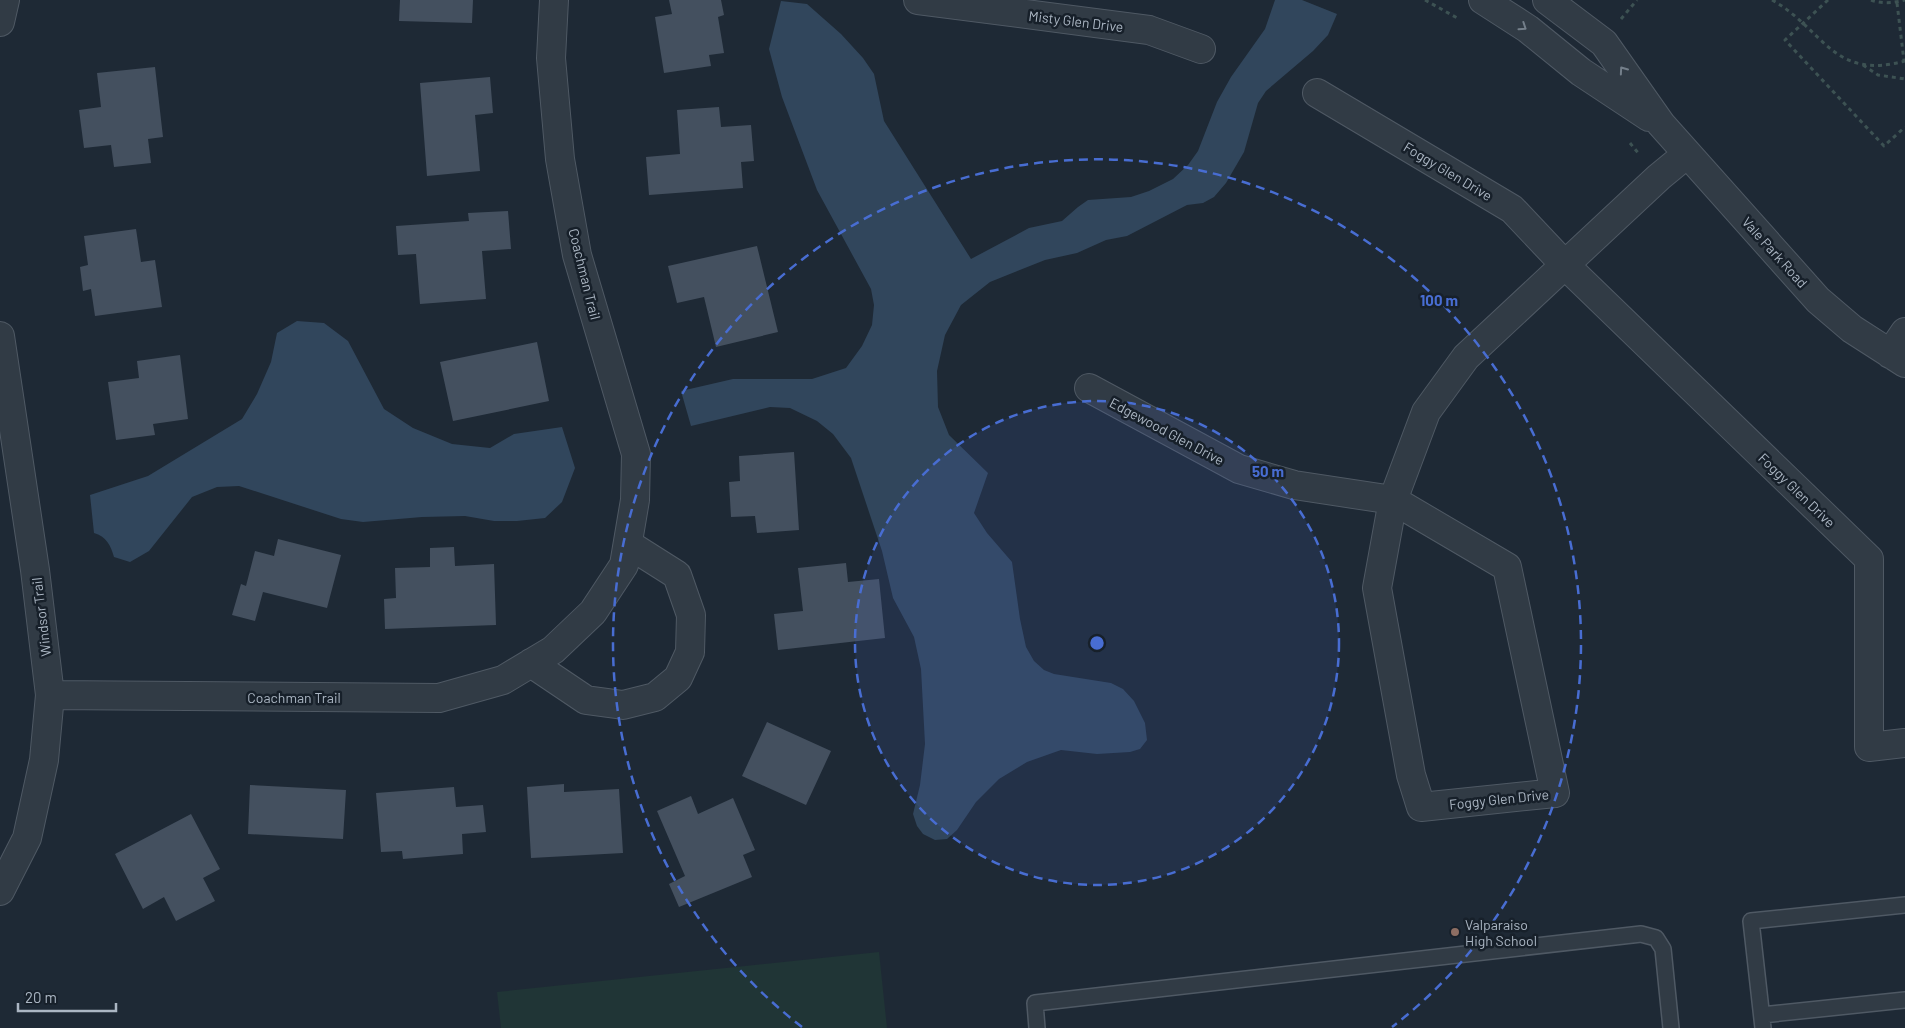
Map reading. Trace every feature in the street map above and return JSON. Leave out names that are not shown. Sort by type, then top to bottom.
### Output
[{"type":"street","points":[[0,22],[5,0]]},
{"type":"street","name":"Coachman Trail","points":[[50,695],[439,698],[503,680],[553,650],[594,612],[624,565],[635,500],[636,454],[576,245],[560,159],[551,58],[554,0]]},
{"type":"street","name":"Misty Glen Drive","points":[[918,0],[1149,30],[1201,49]]},
{"type":"street","name":"Vale Park Road","points":[[1482,0],[1528,29],[1581,72],[1661,124]]},
{"type":"street","name":"Vale Park Road","points":[[1547,0],[1604,42],[1661,124],[1818,300],[1852,329],[1900,350]]},
{"type":"street","name":"Foggy Glen Drive","points":[[1318,93],[1512,209],[1565,265],[1869,559],[1869,747],[1905,743]]},
{"type":"street","name":"Foggy Glen Drive","points":[[1393,500],[1507,567],[1555,793],[1421,807],[1411,775],[1377,588],[1393,500],[1426,412],[1466,357],[1659,177],[1687,154]]},
{"type":"street","name":"Windsor Trail","points":[[0,336],[36,570],[50,695],[44,760],[27,838],[0,891]]},
{"type":"street","name":"Edgewood Glen Drive","points":[[1089,388],[1239,469],[1294,485],[1393,500]]},
{"type":"street","points":[[531,663],[586,700],[623,705],[655,697],[678,678],[690,652],[691,615],[677,576],[628,544]]},
{"type":"lane","points":[[1905,904],[1751,921],[1763,1021],[1905,1000]]},
{"type":"lane","points":[[1037,1028],[1035,1003],[1640,934],[1656,938],[1663,949],[1671,1028]]},
{"type":"path","points":[[1620,21],[1637,0]]},
{"type":"path","points":[[1772,0],[1802,23],[1840,57],[1863,65],[1878,75],[1905,79]]},
{"type":"path","points":[[1828,0],[1785,40],[1884,146],[1905,126]]},
{"type":"path","points":[[1872,0],[1878,2],[1905,0]]},
{"type":"path","points":[[1863,65],[1887,66],[1904,61],[1897,2]]},
{"type":"green space","points":[[879,952],[887,1028],[501,1028],[497,992]]},
{"type":"water","points":[[1275,0],[1302,0],[1337,14],[1328,35],[1313,51],[1266,91],[1258,103],[1244,152],[1226,183],[1214,197],[1203,203],[1187,205],[1127,236],[1106,240],[1077,253],[1045,260],[990,282],[961,305],[945,335],[937,371],[938,407],[949,435],[988,473],[974,513],[987,533],[1012,562],[1026,647],[1034,661],[1044,670],[1054,674],[1111,683],[1123,689],[1134,701],[1145,723],[1147,740],[1140,749],[1130,752],[1097,754],[1061,750],[1027,762],[999,779],[976,802],[957,830],[947,839],[935,840],[923,834],[917,826],[913,814],[920,785],[925,744],[921,669],[914,637],[893,598],[882,551],[851,458],[833,434],[817,421],[790,408],[770,407],[691,426],[681,391],[733,379],[812,379],[846,368],[862,346],[872,325],[874,305],[871,289],[817,190],[782,97],[769,49],[781,1],[807,4],[841,34],[863,58],[874,74],[884,121],[971,259],[1029,228],[1062,221],[1088,200],[1131,197],[1149,191],[1173,179],[1188,165],[1198,151],[1217,102],[1231,77],[1265,29]]},
{"type":"water","points":[[297,321],[324,323],[348,341],[384,409],[413,428],[452,444],[490,448],[514,434],[562,427],[575,468],[562,502],[545,518],[517,521],[494,521],[465,516],[422,517],[363,522],[341,519],[239,486],[217,487],[192,497],[149,551],[130,562],[114,557],[102,536],[94,533],[90,495],[148,476],[242,419],[257,394],[271,362],[277,333]]},
{"type":"building","points":[[400,0],[473,0],[472,23],[399,21]]},
{"type":"building","points":[[669,0],[721,0],[724,15],[718,17],[724,53],[709,55],[711,66],[664,73],[655,17],[672,14]]},
{"type":"building","points":[[155,67],[163,137],[148,139],[151,163],[114,167],[111,145],[84,148],[79,110],[101,107],[97,73]]},
{"type":"building","points":[[490,77],[493,113],[475,115],[480,171],[427,176],[420,83]]},
{"type":"building","points":[[719,107],[721,127],[751,125],[754,161],[741,162],[743,188],[649,195],[646,157],[680,154],[677,110]]},
{"type":"building","points":[[508,211],[511,249],[482,251],[486,299],[420,304],[416,254],[398,255],[396,226],[469,221],[468,213]]},
{"type":"building","points":[[136,229],[141,262],[155,260],[162,307],[95,316],[91,289],[83,291],[80,267],[88,265],[84,236]]},
{"type":"building","points":[[757,246],[778,332],[716,347],[704,297],[677,303],[668,266]]},
{"type":"building","points":[[537,342],[549,401],[453,421],[440,362]]},
{"type":"building","points":[[180,355],[188,419],[153,424],[155,435],[116,440],[108,382],[139,378],[137,361]]},
{"type":"building","points":[[794,452],[799,530],[757,533],[755,516],[731,517],[729,482],[740,481],[739,456]]},
{"type":"building","points":[[278,539],[341,555],[327,608],[263,592],[255,621],[232,615],[241,584],[246,586],[255,551],[274,556]]},
{"type":"building","points":[[454,547],[455,566],[494,564],[496,625],[385,629],[384,599],[396,598],[395,568],[430,567],[430,548]]},
{"type":"building","points":[[846,563],[848,582],[879,579],[885,638],[778,650],[774,614],[803,611],[798,568]]},
{"type":"building","points":[[767,722],[831,751],[806,805],[742,776]]},
{"type":"building","points":[[564,784],[564,792],[619,789],[623,853],[531,858],[527,787]]},
{"type":"building","points":[[250,785],[346,790],[343,839],[248,834]]},
{"type":"building","points":[[454,787],[456,807],[483,805],[486,832],[462,834],[463,854],[403,859],[402,851],[381,852],[376,793]]},
{"type":"building","points":[[691,796],[698,814],[733,798],[755,850],[743,855],[752,877],[679,907],[669,884],[685,876],[657,811]]},
{"type":"building","points":[[191,814],[220,869],[203,878],[215,901],[176,921],[164,897],[143,909],[115,854]]},
{"type":"place","name":"Valparaiso High School","points":[[1455,932]]}]
